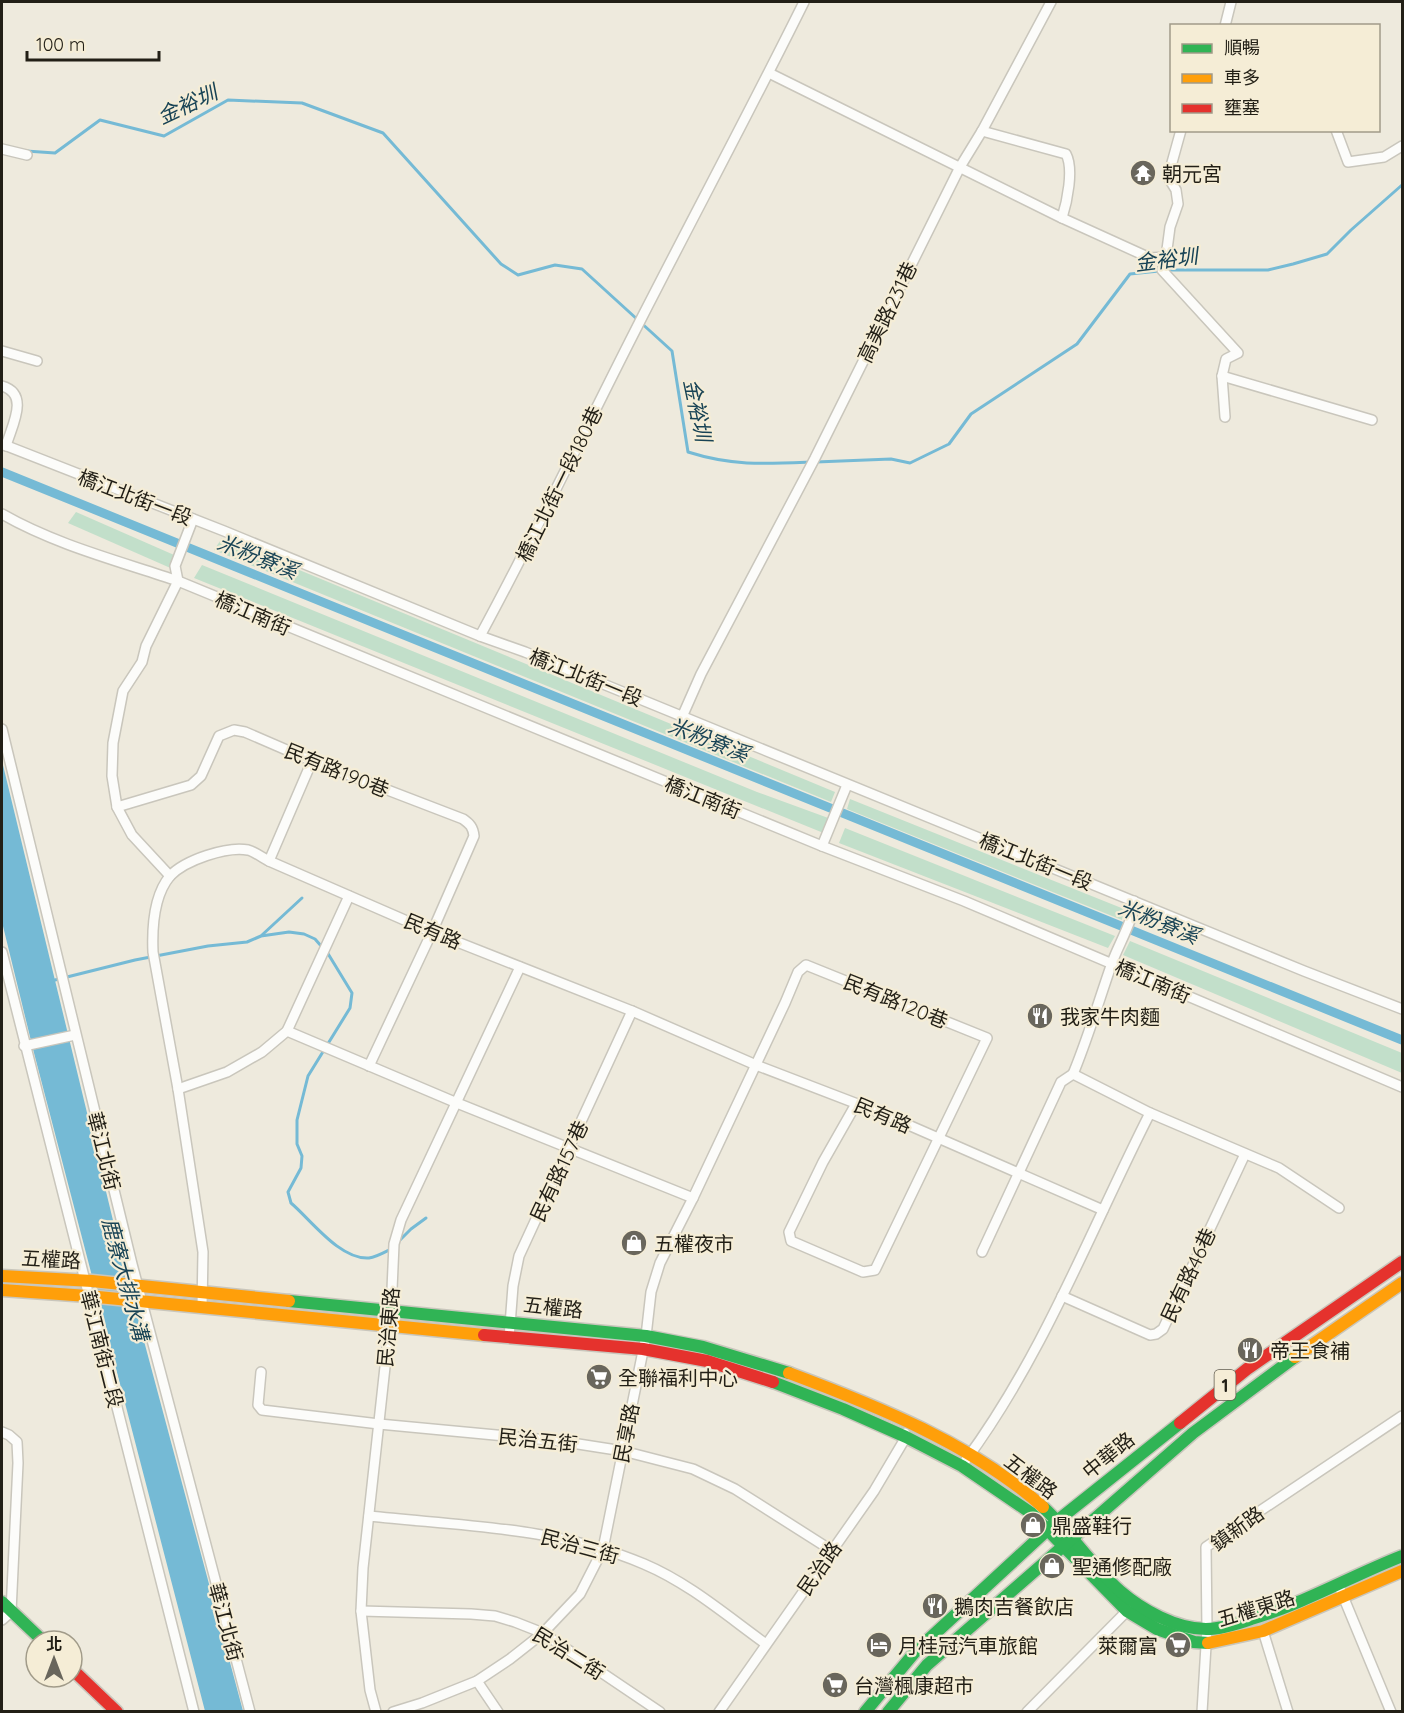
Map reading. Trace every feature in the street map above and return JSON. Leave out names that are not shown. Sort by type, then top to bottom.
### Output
[{"type":"street","name":"橋江北街一段180巷","points":[[480,636],[522,558],[645,311],[804,2]]},
{"type":"street","name":"高美路231巷","points":[[682,717],[701,674],[815,458],[960,167],[982,131],[1051,2]]},
{"type":"street","points":[[1226,24],[1231,2]]},
{"type":"street","points":[[769,73],[1062,218],[1150,258],[1166,257]]},
{"type":"street","points":[[982,131],[1066,153],[1070,160],[1067,202],[1062,218]]},
{"type":"street","points":[[1180,132],[1168,177],[1176,190],[1179,204],[1170,227],[1166,257],[1161,270],[1238,353],[1226,359],[1222,376],[1225,417]]},
{"type":"street","points":[[1337,132],[1348,162],[1384,157],[1402,146]]},
{"type":"street","points":[[2,149],[27,155]]},
{"type":"street","points":[[2,351],[37,361]]},
{"type":"street","points":[[1222,376],[1372,420]]},
{"type":"street","points":[[2,386],[10,388],[17,395],[18,405],[4,445]]},
{"type":"street","name":"橋江北街一段","points":[[4,445],[525,652],[1402,1009]]},
{"type":"street","name":"橋江南街","points":[[2,514],[20,525],[178,581],[822,846],[964,901],[1402,1087]]},
{"type":"street","points":[[170,876],[132,834],[117,807],[112,776],[113,743],[123,691],[142,663],[146,646],[178,581],[175,566],[193,519]]},
{"type":"street","name":"華江北街","points":[[2,729],[73,1036],[138,1301],[250,1712]]},
{"type":"street","name":"民有路190巷","points":[[117,807],[191,785],[201,776],[219,736],[234,730],[245,732],[463,819],[473,829],[474,836],[432,932]]},
{"type":"street","points":[[269,861],[312,760]]},
{"type":"street","points":[[822,846],[847,785]]},
{"type":"street","name":"民有路","points":[[202,1307],[203,1252],[178,1089],[153,952],[152,930],[156,903],[170,876],[192,861],[217,852],[249,850],[269,861],[432,932],[632,1011],[756,1065],[1020,1173],[1102,1210]]},
{"type":"street","points":[[178,1089],[227,1072],[262,1052],[287,1031],[349,896]]},
{"type":"street","points":[[982,1252],[1061,1082],[1073,1074],[1085,1046],[1112,963],[1132,915],[1134,901]]},
{"type":"street","points":[[369,1066],[432,932]]},
{"type":"street","name":"華江南街二段","points":[[2,952],[92,1296],[194,1712]]},
{"type":"street","name":"民有路120巷","points":[[756,1065],[798,972],[806,965],[987,1038],[939,1139]]},
{"type":"street","name":"民治東路","points":[[376,1712],[370,1690],[361,1611],[363,1568],[391,1312],[394,1244],[401,1220],[520,967]]},
{"type":"street","name":"民有路157巷","points":[[509,1338],[513,1286],[519,1256],[632,1011]]},
{"type":"street","points":[[287,1031],[457,1103],[693,1198]]},
{"type":"street","points":[[27,1045],[73,1036]]},
{"type":"street","name":"民享路","points":[[393,1712],[423,1703],[477,1681],[543,1634],[580,1594],[603,1549],[645,1343],[651,1292],[660,1263],[756,1065]]},
{"type":"street","points":[[1073,1074],[1150,1113],[1279,1168],[1339,1208]]},
{"type":"street","points":[[856,1104],[823,1162],[789,1232],[791,1241],[863,1272],[875,1270],[939,1139]]},
{"type":"street","points":[[965,1461],[1016,1384],[1062,1296],[1150,1113]]},
{"type":"street","name":"民有路46巷","points":[[1062,1296],[1150,1335],[1163,1329],[1245,1154]]},
{"type":"street","name":"中華路","points":[[865,1712],[915,1652],[1052,1525],[1247,1369],[1402,1262]]},
{"type":"street","name":"五權路","points":[[2,1276],[135,1285],[510,1322],[645,1343],[776,1383],[965,1461],[1013,1485],[1038,1503],[1052,1525]]},
{"type":"street","name":"中華路","points":[[888,1712],[927,1665],[1202,1427],[1281,1367],[1402,1283]]},
{"type":"street","name":"五權路","points":[[2,1290],[92,1296],[509,1338],[645,1343],[679,1341],[742,1356],[847,1396],[902,1420],[965,1461]]},
{"type":"street","name":"民治五街","points":[[261,1372],[258,1405],[262,1410],[379,1424],[559,1440],[623,1451],[693,1469],[735,1489],[831,1550]]},
{"type":"street","name":"鎮新路","points":[[1202,1712],[1207,1629],[1206,1547],[1402,1416]]},
{"type":"street","points":[[902,1420],[906,1437]]},
{"type":"street","points":[[2,1432],[18,1442],[6,1616]]},
{"type":"street","name":"民治路","points":[[719,1712],[874,1491],[906,1437]]},
{"type":"street","name":"民治三街","points":[[369,1516],[545,1534],[603,1549],[644,1564],[681,1583],[766,1644]]},
{"type":"street","name":"五權東路","points":[[1052,1525],[1074,1538],[1112,1584],[1132,1601],[1167,1619],[1207,1629],[1227,1626],[1402,1571]]},
{"type":"street","name":"五權東路","points":[[1052,1525],[1063,1546],[1127,1611],[1157,1629],[1194,1642],[1206,1643],[1263,1631],[1327,1605],[1341,1589],[1402,1556]]},
{"type":"street","points":[[1341,1589],[1391,1712]]},
{"type":"street","points":[[2,1602],[6,1616],[25,1629]]},
{"type":"street","name":"民治二街","points":[[361,1611],[495,1616],[515,1622],[543,1634],[660,1712]]},
{"type":"street","points":[[1027,1712],[1127,1611]]},
{"type":"street","points":[[1263,1631],[1288,1712]]},
{"type":"street","points":[[84,1680],[117,1712]]},
{"type":"street","points":[[477,1681],[498,1712]]},
{"type":"green space","points":[[76,512],[181,558],[175,570],[68,523]]},
{"type":"green space","points":[[222,538],[835,792],[831,802],[214,550]]},
{"type":"green space","points":[[202,565],[757,792],[831,819],[826,834],[194,578]]},
{"type":"green space","points":[[850,799],[1124,909],[1122,920],[847,809]]},
{"type":"green space","points":[[845,828],[1115,936],[1108,948],[839,843]]},
{"type":"green space","points":[[1130,941],[1402,1053],[1402,1073],[1123,955]]},
{"type":"water","name":"鹿寮大排水溝","points":[[2,761],[125,1270],[243,1711],[205,1711],[33,1049],[2,922]]},
{"type":"waterway","name":"金裕圳","points":[[26,151],[55,153],[100,120],[164,136],[228,100],[302,103],[383,133],[501,264],[518,275],[555,265],[582,269],[672,351],[688,452],[734,462],[810,462]]},
{"type":"waterway","name":"金裕圳","points":[[1166,270],[1268,270],[1327,254],[1402,185]]},
{"type":"waterway","name":"金裕圳","points":[[816,462],[891,459],[910,463],[949,444],[971,414],[1077,344],[1130,274],[1159,271]]},
{"type":"waterway","name":"米粉寮溪","points":[[2,472],[1402,1040]]},
{"type":"waterway","points":[[262,935],[302,898]]},
{"type":"waterway","points":[[51,981],[135,960],[208,946],[247,942],[261,936],[289,932],[304,934],[315,939],[322,947]]},
{"type":"waterway","points":[[327,952],[352,993],[350,1008],[308,1076],[297,1120],[297,1144],[302,1156],[301,1168],[288,1192],[291,1203],[327,1238],[347,1253],[369,1258],[391,1249]]},
{"type":"waterway","points":[[398,1242],[426,1218]]},
{"type":"traffic: fast","points":[[289,1301],[646,1336],[703,1347],[789,1373]]},
{"type":"traffic: fast","points":[[888,1712],[927,1665],[1193,1433],[1295,1357]]},
{"type":"traffic: fast","points":[[773,1382],[843,1409],[906,1437],[962,1466],[1031,1513],[1127,1611],[1157,1629],[1194,1642],[1208,1643]]},
{"type":"traffic: fast","points":[[865,1712],[915,1652],[1057,1521],[1180,1423]]},
{"type":"traffic: fast","points":[[1043,1507],[1120,1591],[1160,1617],[1195,1628],[1223,1627],[1270,1613],[1402,1556]]},
{"type":"traffic: fast","points":[[2,1602],[30,1629]]},
{"type":"traffic: slow","points":[[2,1276],[92,1281],[289,1301]]},
{"type":"traffic: slow","points":[[1295,1357],[1402,1283]]},
{"type":"traffic: slow","points":[[2,1290],[88,1296],[484,1335]]},
{"type":"traffic: slow","points":[[789,1373],[889,1413],[955,1446],[986,1464],[1043,1507]]},
{"type":"traffic: slow","points":[[1208,1643],[1263,1631],[1402,1571]]},
{"type":"traffic: jam","points":[[1180,1423],[1247,1369],[1402,1262]]},
{"type":"traffic: jam","points":[[484,1335],[643,1349],[707,1361],[773,1382]]},
{"type":"traffic: jam","points":[[84,1680],[117,1712]]},
{"type":"place","name":"朝元宮","points":[[1143,173]]},
{"type":"place","name":"我家牛肉麵","points":[[1040,1016]]},
{"type":"place","name":"五權夜市","points":[[634,1243]]},
{"type":"place","name":"帝王食補","points":[[1250,1350]]},
{"type":"place","name":"全聯福利中心","points":[[599,1377]]},
{"type":"place","name":"鼎盛鞋行","points":[[1033,1525]]},
{"type":"place","name":"聖通修配廠","points":[[1052,1566]]},
{"type":"place","name":"鵝肉吉餐飲店","points":[[935,1606]]},
{"type":"place","name":"月桂冠汽車旅館","points":[[879,1645]]},
{"type":"place","name":"萊爾富","points":[[1178,1645]]},
{"type":"place","name":"台灣楓康超市","points":[[835,1685]]}]
